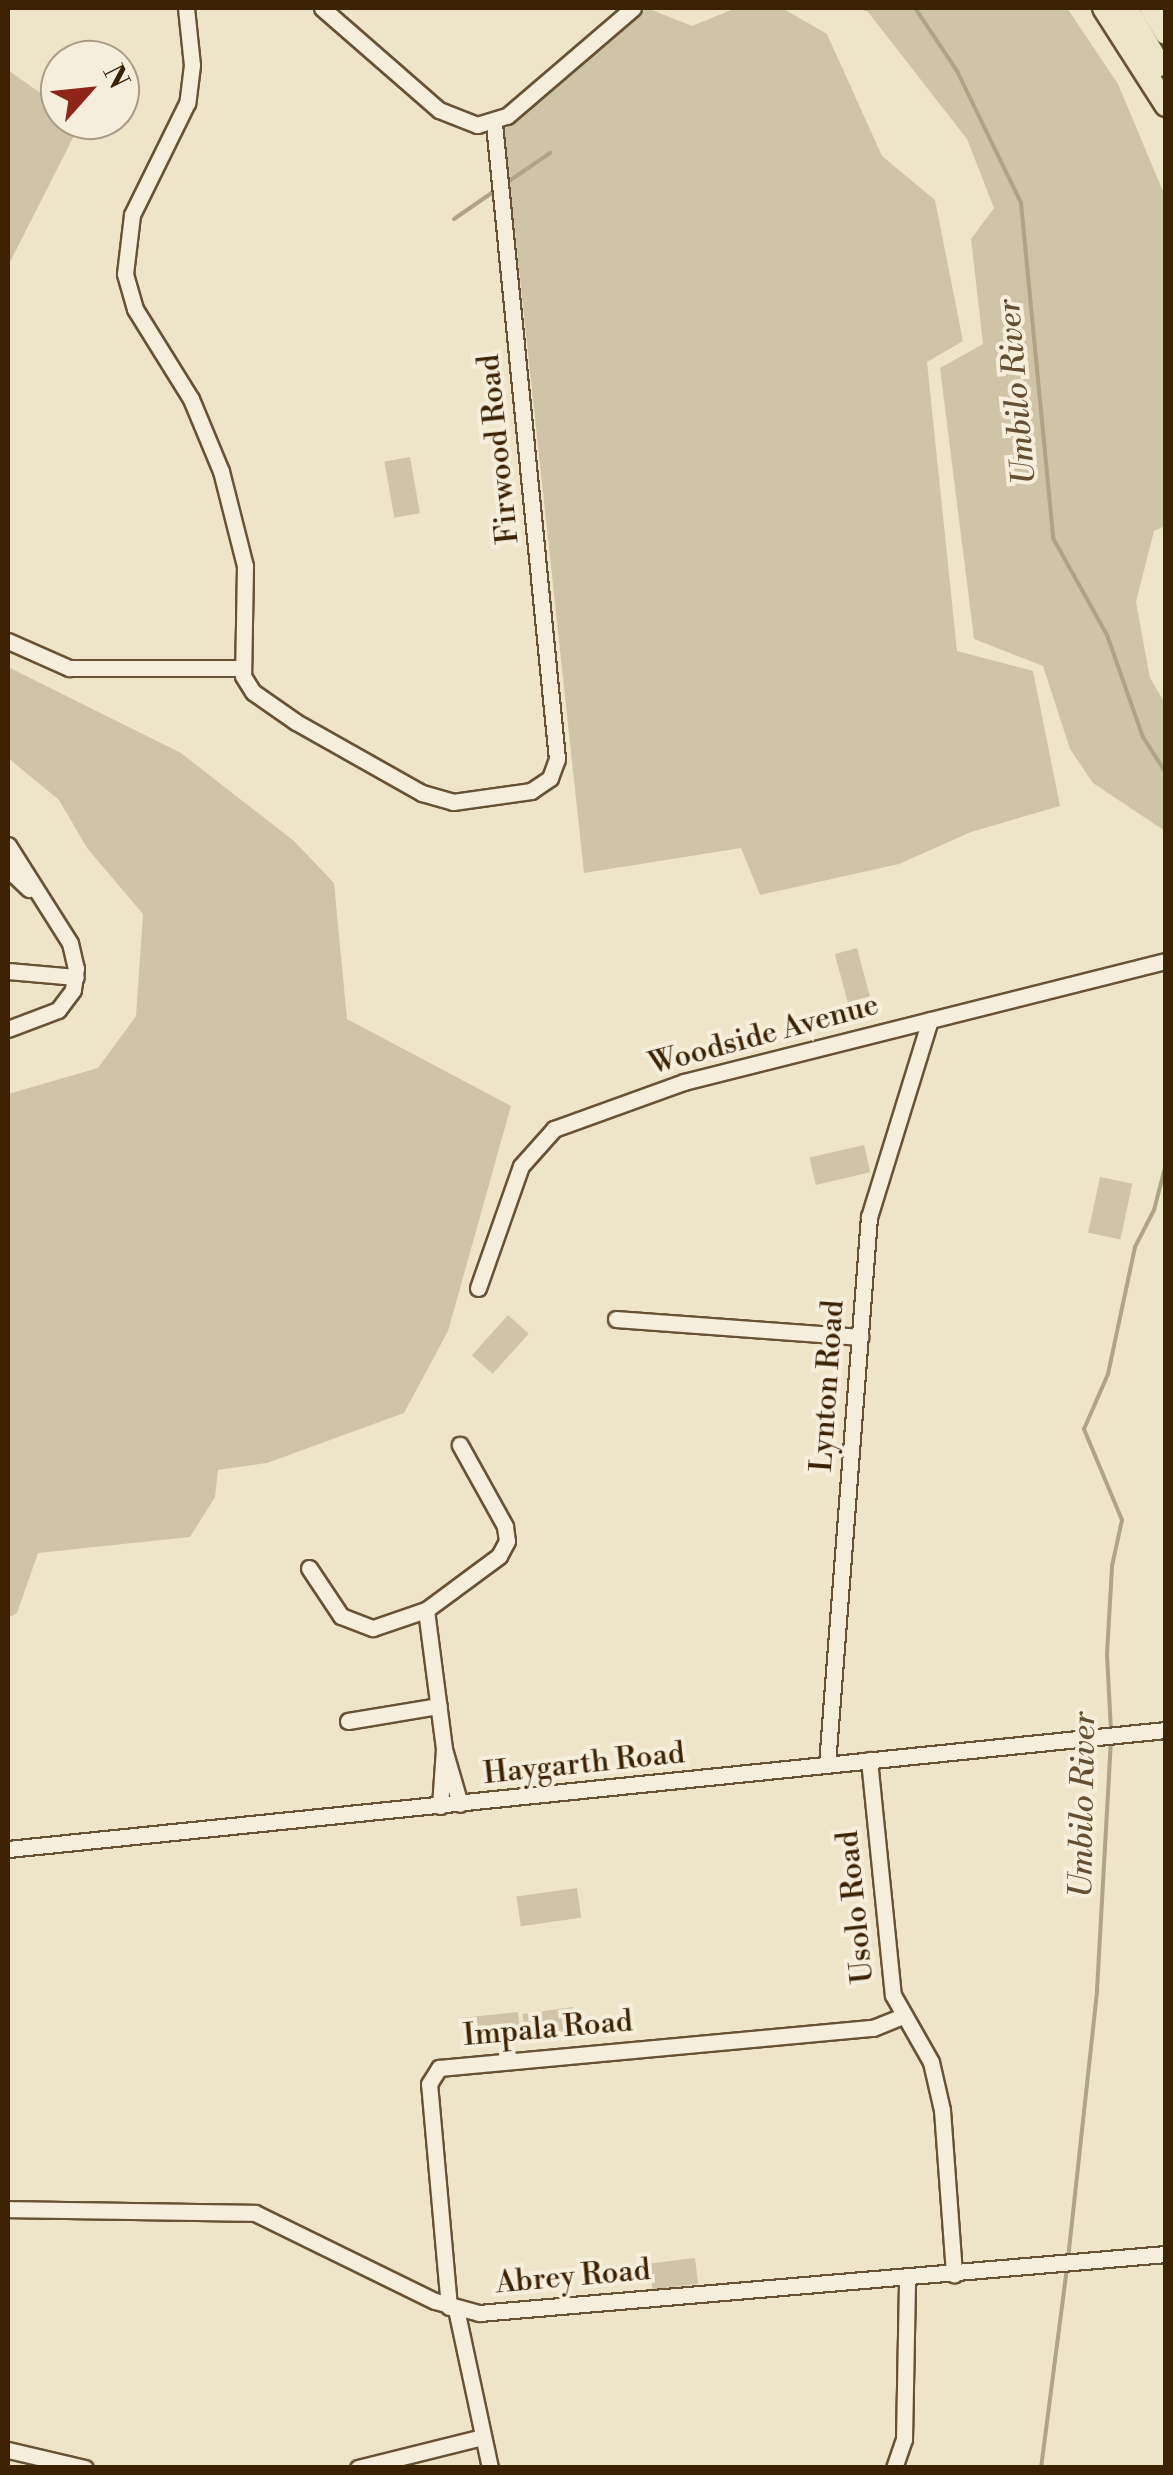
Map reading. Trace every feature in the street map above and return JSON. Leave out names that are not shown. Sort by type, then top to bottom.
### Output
[{"type":"highway","points":[[1104,8],[1166,105]]},
{"type":"highway","points":[[1126,8],[1166,78]]},
{"type":"highway","points":[[1151,8],[1166,33]]},
{"type":"street","points":[[8,641],[69,668],[240,668],[246,580],[221,471],[191,399],[135,308],[125,274],[132,215],[188,98],[186,8]]},
{"type":"street","points":[[322,8],[450,118],[494,123],[634,8]]},
{"type":"street","name":"Firwood Road","points":[[240,668],[270,706],[430,796],[458,802],[521,794],[543,785],[554,769],[494,123]]},
{"type":"street","points":[[8,845],[70,943],[76,977],[58,1010],[8,1027]]},
{"type":"street","points":[[8,869],[42,902]]},
{"type":"street","name":"Woodside Avenue","points":[[478,1288],[521,1166],[554,1129],[684,1082],[1166,961]]},
{"type":"street","points":[[8,971],[76,977]]},
{"type":"street","name":"Lynton Road","points":[[827,1764],[869,1217],[930,1020]]},
{"type":"street","points":[[616,1319],[860,1337]]},
{"type":"street","points":[[309,1568],[353,1624],[380,1626],[426,1610],[498,1556],[507,1541],[460,1446]]},
{"type":"street","points":[[426,1610],[444,1749],[460,1804]]},
{"type":"street","points":[[348,1721],[439,1706]]},
{"type":"street","name":"Haygarth Road","points":[[8,1849],[1166,1730]]},
{"type":"street","points":[[440,1806],[444,1749]]},
{"type":"street","name":"Usolo Road","points":[[869,1760],[878,1894],[902,2016],[931,2062],[942,2110],[954,2276]]},
{"type":"street","name":"Impala Road","points":[[452,2308],[429,2084],[439,2068],[874,2028],[902,2016]]},
{"type":"street","name":"Abrey Road","points":[[8,2209],[255,2213],[452,2308],[479,2313],[954,2276],[1166,2254]]},
{"type":"street","points":[[894,2468],[904,2439],[907,2280]]},
{"type":"street","points":[[452,2308],[490,2468]]},
{"type":"street","points":[[358,2468],[482,2436]]},
{"type":"street","points":[[8,2450],[85,2468]]},
{"type":"shaded area","points":[[647,8],[692,26],[736,8],[782,8],[827,34],[882,156],[935,200],[963,341],[927,362],[957,651],[1033,671],[1060,806],[971,832],[899,864],[760,895],[741,848],[584,873],[504,130]]},
{"type":"shaded area","points":[[857,8],[1067,8],[1118,84],[1165,196],[1165,526],[1154,531],[1136,602],[1150,678],[1165,703],[1165,831],[1093,783],[1070,749],[1043,666],[974,639],[940,368],[983,344],[971,239],[994,208],[967,139],[868,12]]},
{"type":"shaded area","points":[[8,70],[40,93],[40,140],[72,140],[8,266]]},
{"type":"shaded area","points":[[410,457],[420,513],[394,518],[384,462]]},
{"type":"shaded area","points":[[8,667],[181,753],[294,841],[334,883],[347,1019],[511,1106],[448,1331],[404,1413],[267,1463],[218,1470],[215,1497],[190,1537],[38,1553],[17,1613],[8,1618],[8,1094],[98,1068],[136,1016],[143,914],[87,848],[59,800],[8,758]]},
{"type":"shaded area","points":[[857,948],[870,996],[848,1002],[835,954]]},
{"type":"shaded area","points":[[864,1145],[870,1172],[816,1185],[809,1158]]},
{"type":"shaded area","points":[[1100,1177],[1132,1184],[1120,1240],[1088,1233]]},
{"type":"shaded area","points":[[508,1315],[529,1334],[493,1374],[472,1355]]},
{"type":"shaded area","points":[[577,1888],[581,1918],[521,1926],[517,1896]]},
{"type":"shaded area","points":[[573,2007],[577,2036],[527,2043],[522,2014]]},
{"type":"shaded area","points":[[518,2012],[521,2042],[464,2048],[461,2018]]},
{"type":"shaded area","points":[[695,2258],[698,2284],[653,2289],[649,2264]]},
{"type":"waterway","name":"Umbilo River","points":[[915,8],[957,71],[1021,203],[1053,538],[1107,635],[1143,737],[1166,773]]},
{"type":"waterway","points":[[509,181],[550,153]]},
{"type":"waterway","points":[[454,219],[493,192]]},
{"type":"waterway","name":"Umbilo River","points":[[1111,1731],[1107,1654],[1112,1566],[1122,1520],[1084,1429],[1108,1374],[1135,1247],[1154,1210],[1166,1164]]},
{"type":"waterway","name":"Umbilo River","points":[[1068,2259],[1097,1990],[1111,1740]]},
{"type":"waterway","name":"Umbilo River","points":[[1041,2468],[1067,2268]]}]
